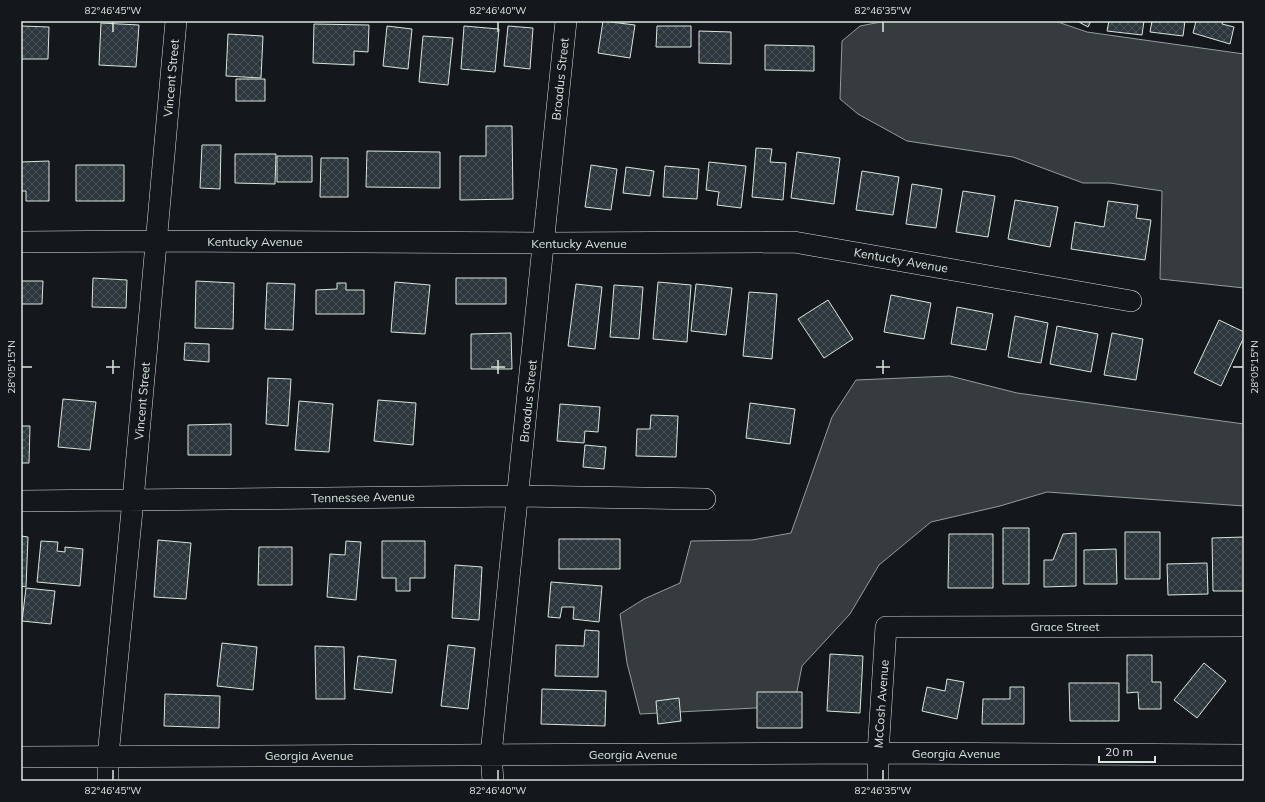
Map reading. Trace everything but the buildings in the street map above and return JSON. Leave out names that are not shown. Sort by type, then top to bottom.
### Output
[{"type":"street","name":"Vincent Street","points":[[108,781],[108,756],[133,500],[176,21]]},
{"type":"street","name":"Broadus Street","points":[[493,781],[491,754],[566,21]]},
{"type":"street","name":"Kentucky Avenue","points":[[21,242],[794,242],[1131,301]]},
{"type":"street","name":"Tennessee Avenue","points":[[21,501],[518,496],[705,499]]},
{"type":"street","name":"Grace Street","points":[[886,627],[1244,626]]},
{"type":"street","name":"McCosh Avenue","points":[[878,781],[878,753],[886,627]]},
{"type":"street","name":"Georgia Avenue","points":[[21,756],[878,753],[1244,755]]},
{"type":"shaded area","points":[[886,21],[1055,21],[1087,32],[1244,54],[1244,288],[1160,279],[1162,191],[1110,183],[1083,183],[1013,157],[907,141],[858,114],[840,99],[842,41],[860,26]]},
{"type":"shaded area","points":[[950,376],[1017,393],[1244,424],[1244,506],[1047,492],[1000,506],[931,522],[879,565],[850,614],[802,666],[794,706],[640,714],[627,663],[620,614],[644,599],[680,583],[691,541],[752,540],[791,533],[832,417],[856,380]]}]
